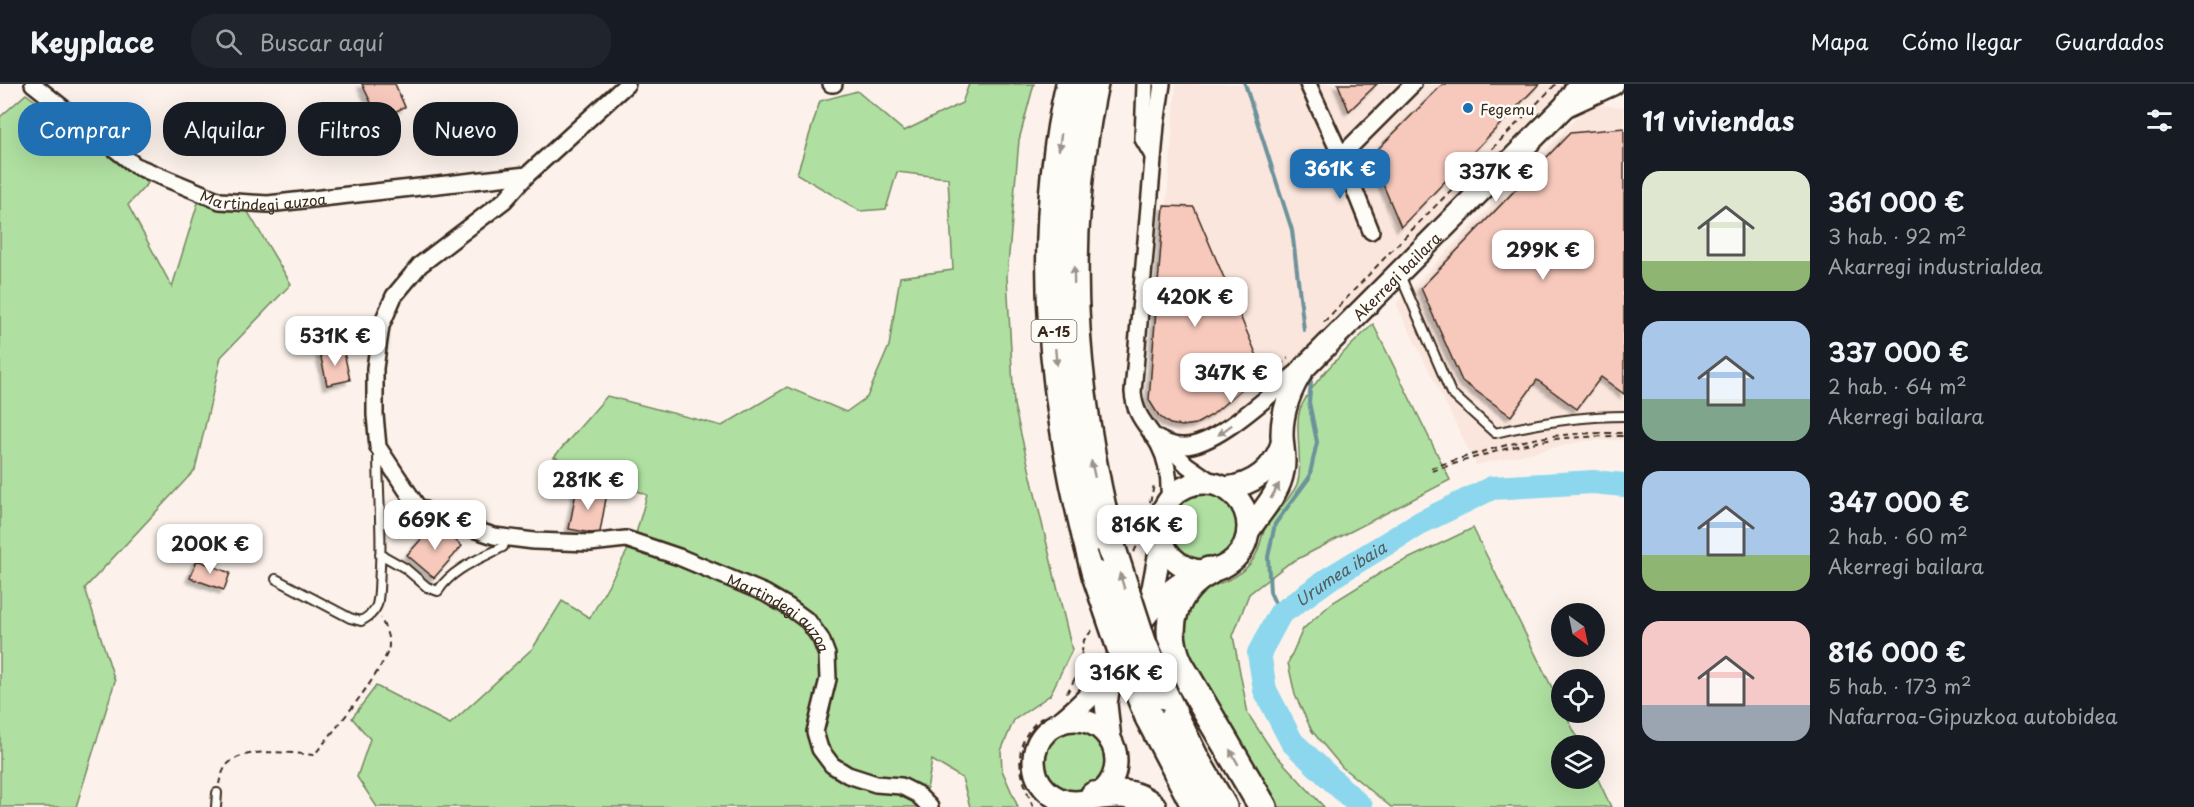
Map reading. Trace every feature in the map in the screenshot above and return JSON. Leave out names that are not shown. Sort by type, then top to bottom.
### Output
[{"type":"highway","name":"A-15","points":[[1070,84],[1055,175],[1051,241],[1052,317],[1068,458],[1096,575],[1122,651],[1149,717],[1196,807]]},
{"type":"highway","name":"A-15","points":[[1094,84],[1079,177],[1073,242],[1074,311],[1079,382],[1089,444],[1122,551],[1142,642],[1164,695],[1195,759],[1223,807]]},
{"type":"highway","points":[[1205,571],[1191,583],[1178,600],[1171,621],[1172,643],[1179,664],[1263,807]]},
{"type":"highway","points":[[1082,802],[1116,793],[1130,794],[1144,800],[1152,807]]},
{"type":"main road","points":[[1565,106],[1579,84]]},
{"type":"main road","points":[[1565,106],[1613,84]]},
{"type":"main road","name":"Akerregi bailara","points":[[1248,532],[1273,496],[1281,480],[1284,462],[1282,430],[1286,403],[1294,385],[1299,361],[1399,272],[1565,106]]},
{"type":"main road","points":[[1205,571],[1181,565],[1173,559],[1162,541],[1160,533],[1161,493],[1175,493],[1198,483],[1219,486],[1244,484],[1261,475],[1274,461],[1282,443]]},
{"type":"main road","points":[[1141,620],[1168,592],[1205,571],[1220,568],[1231,562],[1245,544],[1249,523],[1244,506],[1233,493],[1219,486]]},
{"type":"main road","points":[[1048,807],[1036,773],[1035,749],[1049,729],[1053,718],[1088,699],[1111,668],[1141,620],[1153,588],[1162,541]]},
{"type":"main road","points":[[1110,740],[1106,704],[1111,668]]},
{"type":"main road","points":[[1041,784],[1057,798],[1082,802],[1108,783],[1115,765],[1115,752],[1103,731],[1083,720],[1053,718]]},
{"type":"street","name":"Martindegi auzoa","points":[[33,84],[136,166],[220,201],[268,204],[527,176]]},
{"type":"street","name":"Martindegi auzoa","points":[[627,84],[527,176],[505,200],[420,265],[394,296],[381,326],[375,368],[378,447],[417,506],[437,517],[506,538],[590,543],[626,539],[679,557],[765,593],[789,607],[808,621],[821,639],[827,655],[828,679],[815,732],[820,749],[832,765],[848,776],[876,784],[901,786],[917,794],[930,807]]},
{"type":"street","points":[[1145,84],[1143,139],[1153,156]]},
{"type":"street","points":[[1162,84],[1153,156],[1133,392],[1134,404],[1138,416],[1157,438],[1187,465],[1219,486]]},
{"type":"street","points":[[1308,84],[1341,156],[1371,231]]},
{"type":"street","points":[[1341,156],[1413,84]]},
{"type":"street","points":[[1157,438],[1184,447],[1214,437],[1299,361]]},
{"type":"street","points":[[1157,438],[1167,466],[1161,493]]},
{"type":"lane","points":[[1399,272],[1450,393],[1495,433],[1534,423],[1598,416],[1624,416]]},
{"type":"lane","name":"Martindegi auzoa","points":[[376,607],[381,523],[378,447]]},
{"type":"lane","points":[[380,554],[405,568],[427,587],[438,591],[446,579],[459,570],[503,547],[506,538]]},
{"type":"lane","points":[[276,579],[350,618],[361,621],[369,616],[376,607]]},
{"type":"lane","points":[[216,807],[218,793]]},
{"type":"path","points":[[1317,329],[1557,84]]},
{"type":"path","points":[[1276,370],[1299,361]]},
{"type":"path","points":[[1432,470],[1531,443],[1562,438],[1624,434]]},
{"type":"path","points":[[1122,551],[1143,533],[1161,493]]},
{"type":"path","points":[[218,793],[226,766],[240,755],[289,753],[314,755],[344,720],[385,659],[389,646],[376,607]]},
{"type":"path","points":[[1062,699],[1078,674],[1084,640],[1096,625]]},
{"type":"path","points":[[1033,807],[1021,775],[1020,756],[1027,732],[1053,718]]},
{"type":"shaded area","points":[[1176,84],[1567,84],[1274,384],[1194,440],[1150,423]]},
{"type":"shaded area","points":[[1590,104],[1624,107],[1624,440],[1585,441],[1476,465],[1396,304]]},
{"type":"green space","points":[[969,84],[1034,84],[1019,140],[1007,277],[1014,405],[1072,650],[1050,695],[1014,720],[1001,751],[1002,770],[1018,807],[970,807],[962,778],[932,760],[924,807],[377,807],[357,777],[370,739],[352,718],[376,686],[450,724],[533,648],[562,601],[590,618],[635,537],[647,495],[554,457],[607,396],[722,426],[787,387],[846,412],[867,397],[889,346],[900,277],[953,270],[948,178],[897,172],[886,209],[860,211],[797,174],[820,101],[857,91],[904,131],[962,103]]},
{"type":"green space","points":[[26,94],[37,102],[18,102],[18,156],[111,156],[148,183],[128,205],[172,287],[199,199],[245,207],[291,284],[221,357],[195,470],[85,588],[115,681],[76,807],[0,807],[0,117]]},
{"type":"green space","points":[[1373,324],[1450,480],[1288,564],[1249,594],[1233,636],[1248,714],[1273,752],[1324,807],[1275,807],[1186,650],[1183,624],[1185,607],[1192,596],[1229,580],[1242,571],[1254,558],[1267,524],[1297,484],[1299,476],[1298,423],[1301,407],[1324,373]]},
{"type":"green space","points":[[1204,493],[1217,496],[1228,503],[1235,514],[1238,527],[1235,540],[1228,551],[1217,558],[1204,561],[1191,558],[1180,551],[1173,540],[1170,527],[1173,514],[1180,503],[1191,496]]},
{"type":"green space","points":[[1473,528],[1551,686],[1551,723],[1570,723],[1576,735],[1551,735],[1551,789],[1603,789],[1611,807],[1391,807],[1342,767],[1312,731],[1295,695],[1288,663],[1303,629],[1332,603],[1387,569]]},
{"type":"green space","points":[[1069,731],[1081,731],[1092,736],[1100,744],[1105,761],[1103,773],[1092,786],[1081,791],[1069,791],[1058,786],[1050,778],[1045,767],[1045,755],[1050,744],[1058,736]]},
{"type":"building","points":[[362,84],[395,84],[405,107],[401,109],[401,102],[371,102]]},
{"type":"building","points":[[1338,84],[1377,84],[1349,111]]},
{"type":"building","name":"Fegemu","points":[[1443,84],[1539,84],[1401,227],[1371,156]]},
{"type":"building","points":[[1624,128],[1624,394],[1601,377],[1577,409],[1537,380],[1511,416],[1462,381],[1421,288],[1570,133]]},
{"type":"building","points":[[1164,206],[1194,207],[1263,370],[1212,415],[1196,424],[1182,426],[1170,424],[1159,416],[1149,400]]},
{"type":"building","points":[[343,348],[350,380],[327,385],[320,353]]},
{"type":"building","points":[[577,487],[607,493],[600,532],[591,533],[569,529]]},
{"type":"building","points":[[433,526],[442,529],[462,546],[434,578],[407,555]]},
{"type":"building","points":[[197,560],[230,573],[224,590],[190,578]]},
{"type":"waterway","points":[[1245,84],[1292,230],[1304,330]]},
{"type":"waterway","points":[[1280,614],[1270,592],[1268,557],[1275,524],[1309,478],[1317,442],[1309,402],[1311,382]]},
{"type":"waterway","name":"Urumea ibaia","points":[[1361,807],[1292,742],[1265,690],[1259,653],[1280,614],[1330,578],[1422,522],[1492,488],[1593,482],[1624,485]]},
{"type":"place","name":"Fegemu","points":[[1468,108]]}]
